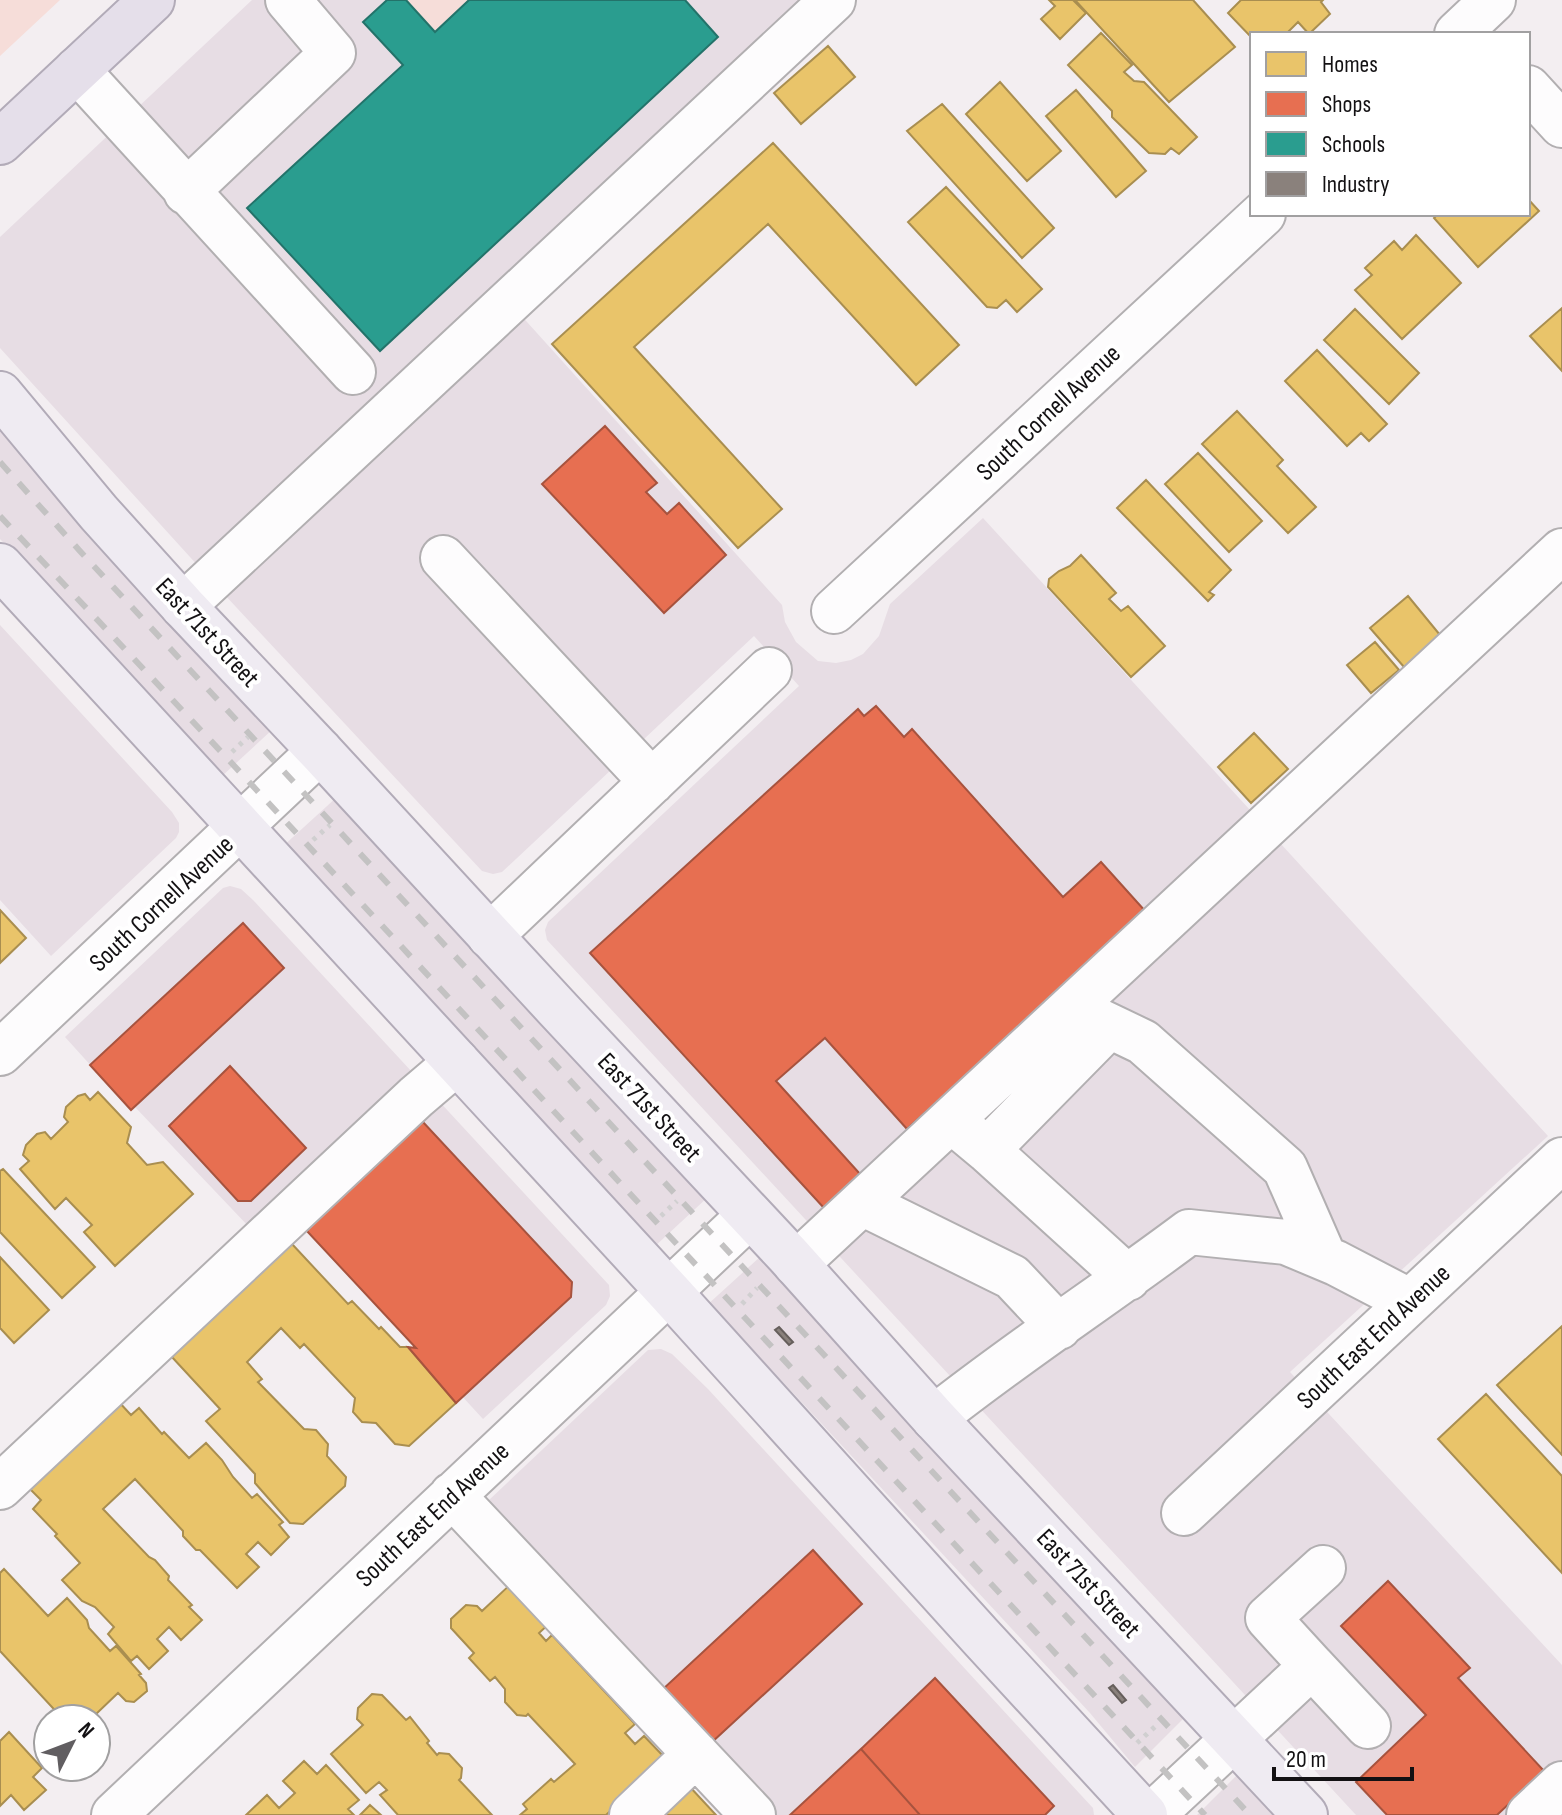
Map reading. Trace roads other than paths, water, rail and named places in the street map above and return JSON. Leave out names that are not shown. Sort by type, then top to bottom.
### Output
[{"type":"highway","points":[[0,142],[152,0]]},
{"type":"main road","name":"East 71st Street","points":[[0,394],[99,513],[183,606],[750,1215],[778,1275],[934,1418],[1305,1815]]},
{"type":"main road","points":[[7,586],[241,827],[1145,1815]]},
{"type":"street","points":[[186,192],[333,53],[288,0]]},
{"type":"street","points":[[183,606],[833,0]]},
{"type":"street","points":[[77,70],[353,372]]},
{"type":"street","points":[[1530,90],[1562,125]]},
{"type":"street","name":"South Cornell Avenue","points":[[834,611],[1261,216]]},
{"type":"street","points":[[987,1150],[1090,1017],[1562,551]]},
{"type":"street","points":[[443,558],[652,782]]},
{"type":"street","points":[[490,936],[769,670]]},
{"type":"street","name":"South Cornell Avenue","points":[[0,1053],[320,751]]},
{"type":"street","points":[[778,1275],[862,1203],[951,1120],[1090,1017]]},
{"type":"street","points":[[1090,1017],[1143,1042],[1285,1168],[1324,1257]]},
{"type":"street","points":[[0,1487],[457,1062]]},
{"type":"street","points":[[951,1120],[1128,1278]]},
{"type":"street","name":"South East End Avenue","points":[[1184,1513],[1562,1160]]},
{"type":"street","points":[[862,1203],[1012,1277],[1059,1327]]},
{"type":"street","name":"South East End Avenue","points":[[114,1815],[750,1215]]},
{"type":"street","points":[[934,1418],[1189,1232],[1286,1242],[1324,1257],[1409,1301]]},
{"type":"street","points":[[452,1495],[753,1815]]},
{"type":"street","points":[[1323,1568],[1268,1618],[1368,1726]]},
{"type":"street","points":[[1152,1815],[1312,1666]]},
{"type":"street","points":[[632,1815],[696,1754]]},
{"type":"street","points":[[1529,1815],[1562,1784]]},
{"type":"railway","points":[[0,462],[1250,1815]]},
{"type":"railway","points":[[0,516],[1205,1815]]}]
